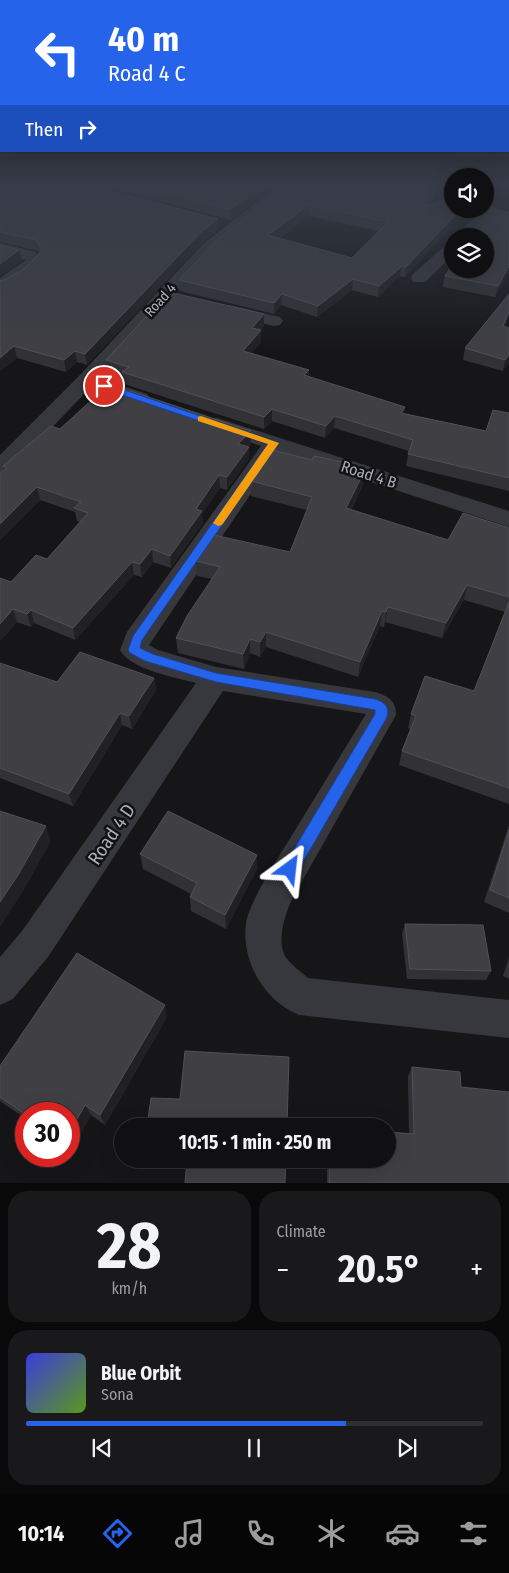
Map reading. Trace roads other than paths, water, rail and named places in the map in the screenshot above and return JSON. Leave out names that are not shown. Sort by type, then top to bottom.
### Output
[{"type":"street","name":"Road 4","points":[[0,468],[86,380],[174,297],[209,247],[216,241]]},
{"type":"street","points":[[0,248],[30,255],[34,260],[31,265],[0,286]]},
{"type":"street","points":[[419,278],[444,255]]},
{"type":"street","points":[[208,305],[274,321]]},
{"type":"street","points":[[86,380],[158,404]]},
{"type":"street","name":"Road 4 B","points":[[194,416],[509,519]]},
{"type":"street","points":[[274,443],[137,639],[134,650],[149,658],[216,678],[375,704],[381,708],[381,715],[280,887],[264,922],[265,950],[273,971],[299,996],[509,1018]]},
{"type":"street","name":"Road 4 D","points":[[0,986],[35,944],[216,678]]}]
